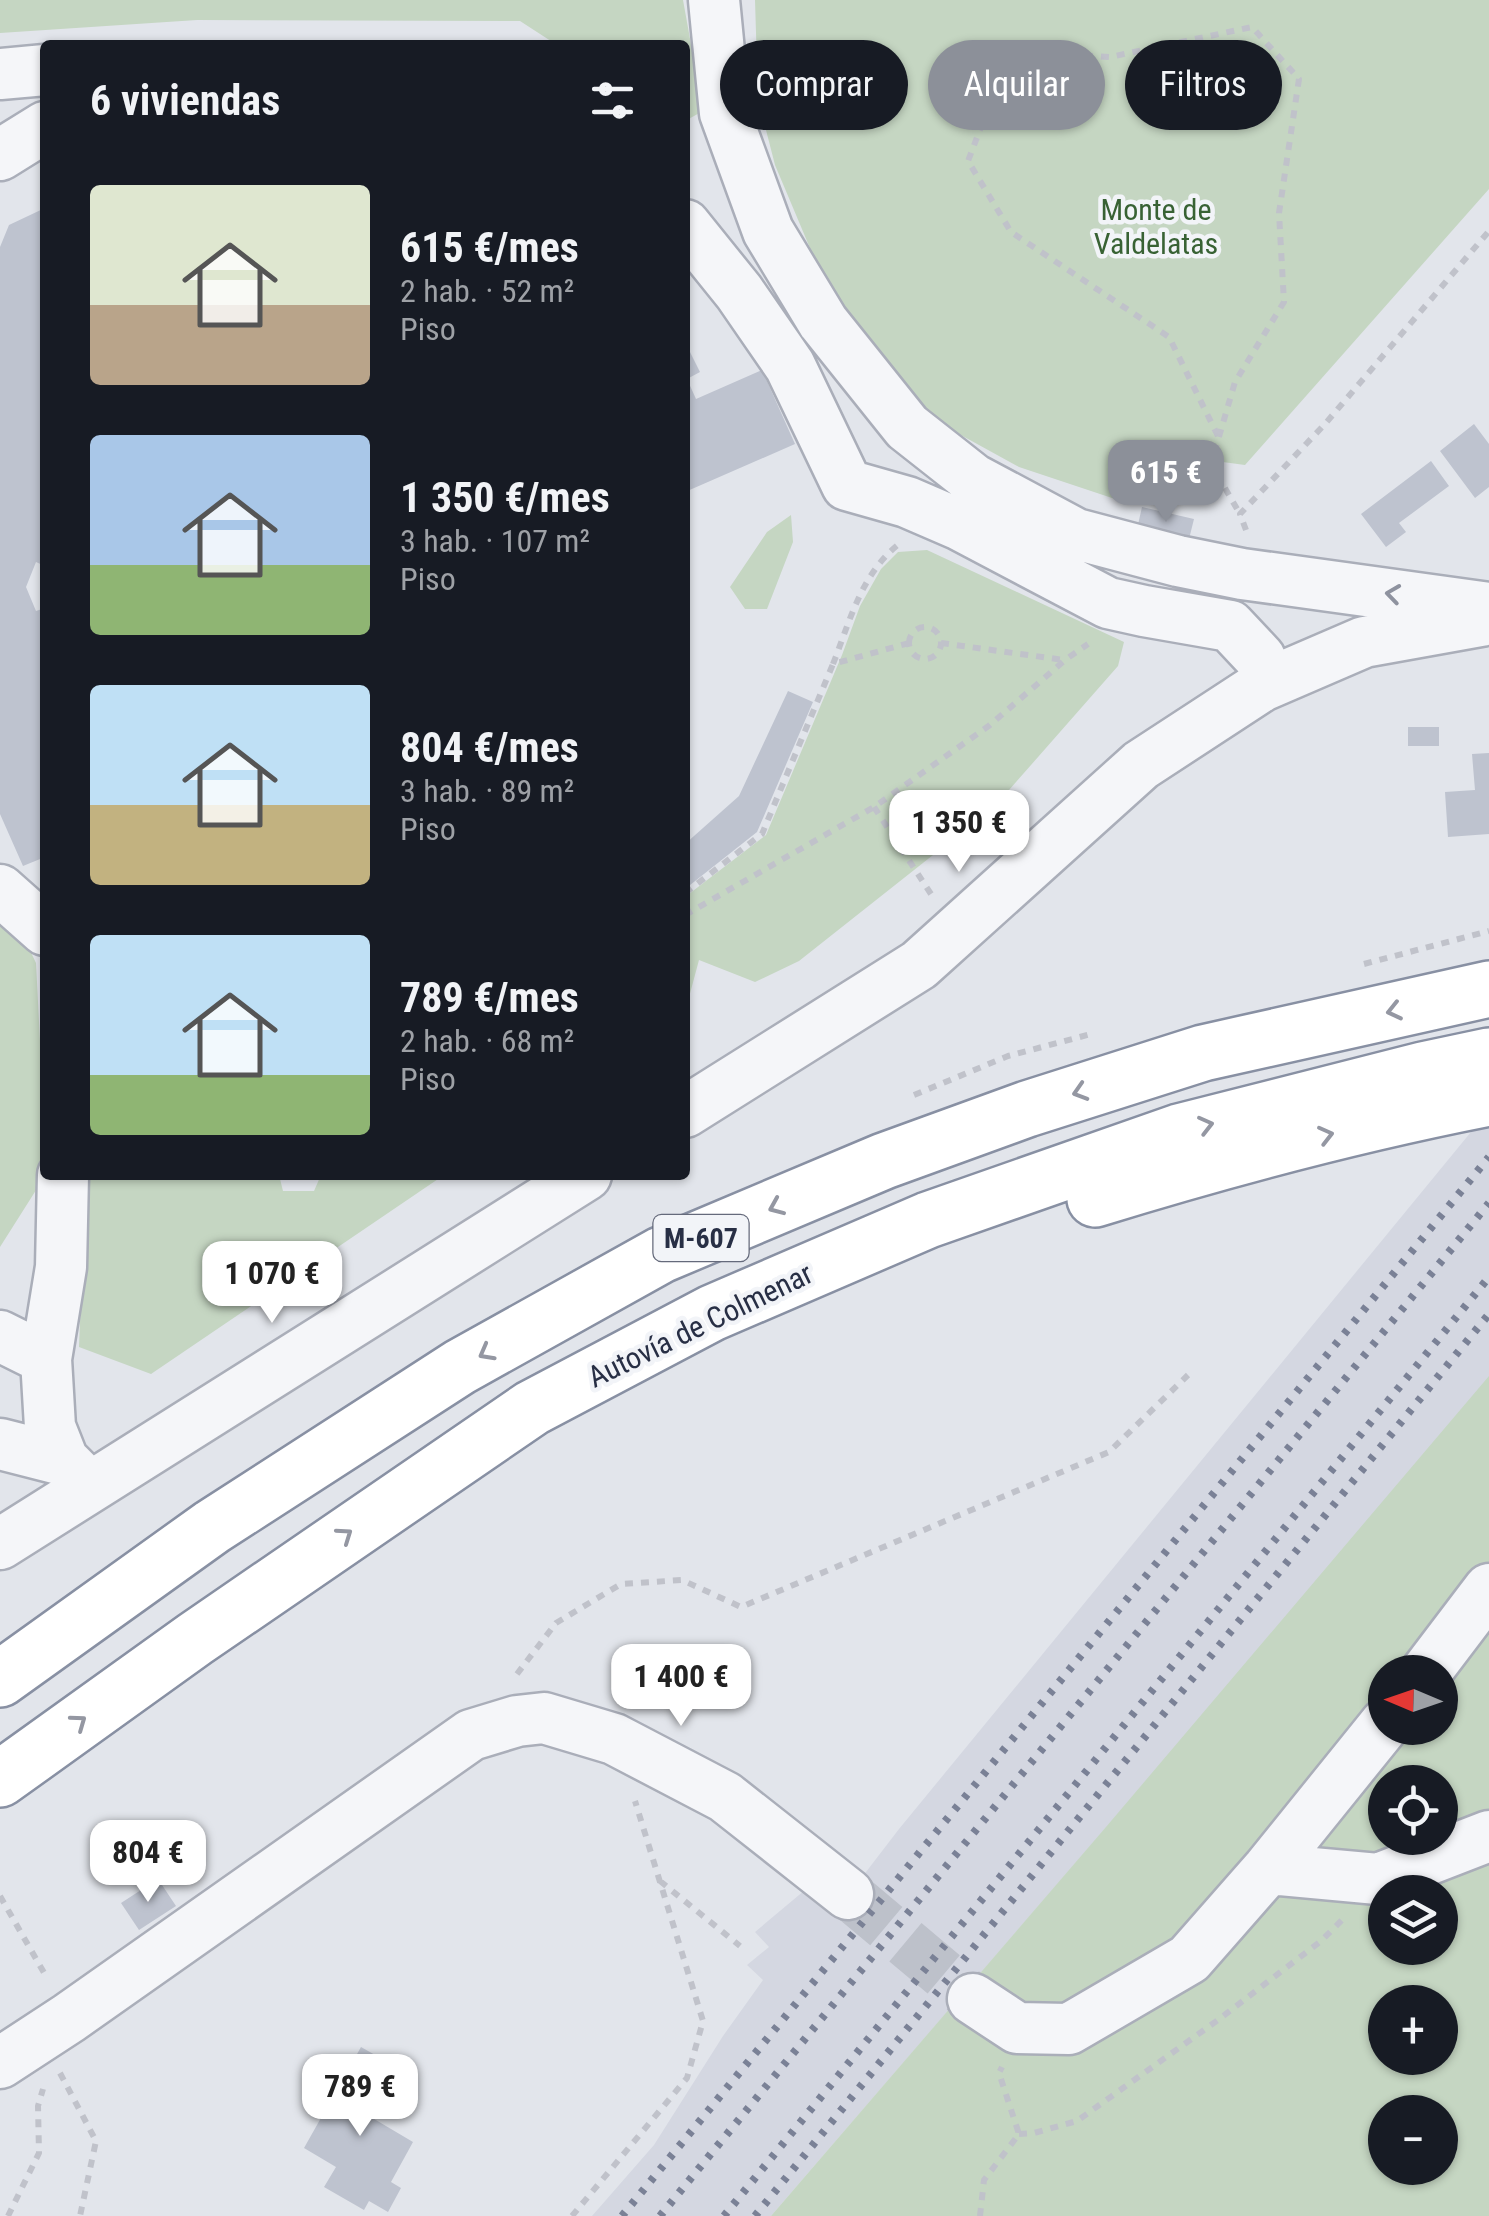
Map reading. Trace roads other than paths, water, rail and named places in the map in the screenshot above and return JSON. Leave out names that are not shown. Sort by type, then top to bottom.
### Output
[{"type":"highway","name":"M-607","points":[[0,1678],[212,1527],[460,1367],[661,1255],[884,1162],[1027,1108],[1203,1053],[1489,989]]},
{"type":"highway","name":"Autovía de Colmenar","points":[[0,1779],[212,1627],[532,1408],[712,1313],[928,1220],[1179,1132],[1489,1056]]},
{"type":"highway","points":[[391,1503],[722,1342],[940,1246],[1216,1162],[1489,1098]]},
{"type":"street","points":[[714,0],[725,113],[768,231],[823,322],[907,428],[973,479],[1076,534],[1178,561],[1261,577],[1489,608]]},
{"type":"street","points":[[0,74],[40,70]]},
{"type":"street","points":[[0,155],[40,130]]},
{"type":"street","points":[[690,230],[790,366],[848,485],[907,502],[958,524],[1108,603],[1230,626],[1261,672]]},
{"type":"street","points":[[1261,577],[1254,602],[1261,672]]},
{"type":"street","points":[[690,1109],[919,965],[1141,765],[1261,672],[1364,642],[1473,621],[1489,622]]},
{"type":"street","points":[[0,890],[40,926]]},
{"type":"street","points":[[64,1180],[61,1267],[46,1359],[50,1427],[76,1474]]},
{"type":"street","points":[[0,1544],[76,1474],[577,1180]]},
{"type":"street","points":[[0,1336],[46,1359]]},
{"type":"street","points":[[0,1444],[76,1474]]},
{"type":"street","points":[[1439,1655],[1489,1588]]},
{"type":"street","points":[[0,2063],[61,2038],[471,1735],[517,1721],[544,1718],[614,1739],[725,1797],[848,1894]]},
{"type":"street","points":[[974,1999],[1018,2028],[1069,2029],[1188,1959],[1268,1869],[1368,1745]]},
{"type":"street","points":[[1268,1869],[1378,1879],[1489,1836]]},
{"type":"tunnel","points":[[848,1894],[973,1999]]},
{"type":"railway","points":[[622,2216],[1489,1157]]},
{"type":"railway","points":[[660,2216],[1489,1203]]},
{"type":"railway","points":[[724,2216],[1489,1277]]},
{"type":"railway","points":[[755,2216],[1489,1314]]},
{"type":"park label","name":"Monte de Valdelatas","points":[[1156,226]]}]
